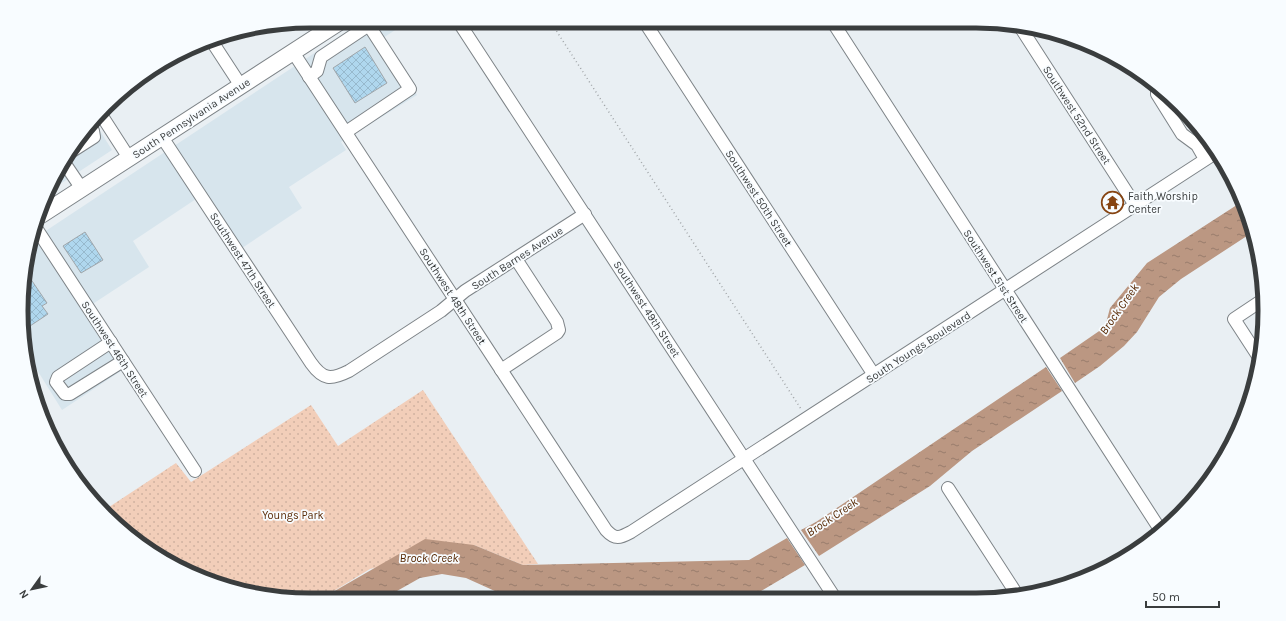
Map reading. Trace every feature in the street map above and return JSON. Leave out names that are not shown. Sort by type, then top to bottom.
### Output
[{"type":"main road","name":"South Pennsylvania Avenue","points":[[47,210],[329,28]]},
{"type":"street","points":[[309,77],[317,71],[320,57],[360,28]]},
{"type":"street","points":[[346,132],[410,89],[370,28]]},
{"type":"street","name":"Southwest 49th Street","points":[[463,28],[832,593]]},
{"type":"street","name":"Southwest 50th Street","points":[[649,28],[874,375]]},
{"type":"street","name":"Southwest 51st Street","points":[[837,28],[1158,526]]},
{"type":"street","name":"Southwest 52nd Street","points":[[1023,32],[1135,205]]},
{"type":"street","points":[[215,45],[241,86]]},
{"type":"street","name":"Southwest 48th Street","points":[[293,52],[606,530],[610,535],[616,538]]},
{"type":"street","points":[[1157,94],[1182,134],[1197,145],[1206,159]]},
{"type":"street","points":[[104,118],[129,158]]},
{"type":"street","points":[[83,143],[94,136],[93,131]]},
{"type":"street","name":"Southwest 47th Street","points":[[162,137],[316,371],[329,378]]},
{"type":"street","name":"South Youngs Boulevard","points":[[616,538],[623,537],[745,460],[1211,156]]},
{"type":"street","points":[[67,167],[82,189]]},
{"type":"street","name":"South Barnes Avenue","points":[[329,378],[349,371],[441,311],[465,291],[585,214]]},
{"type":"street","name":"Southwest 46th Street","points":[[39,233],[195,470]]},
{"type":"street","points":[[501,370],[557,333],[559,330],[557,322],[516,259]]},
{"type":"street","points":[[1255,352],[1234,319],[1258,303]]},
{"type":"street","points":[[111,342],[58,377],[56,382],[65,394],[70,394],[123,361]]},
{"type":"street","points":[[948,488],[1015,591]]},
{"type":"path","points":[[555,28],[808,418]]},
{"type":"shaded area","points":[[352,28],[398,28],[383,38],[417,95],[341,142],[346,150],[289,187],[302,208],[233,254],[196,199],[133,241],[149,267],[82,311],[121,371],[62,410],[32,363],[30,347],[28,310],[30,274],[38,236]]},
{"type":"shaded area","points":[[97,126],[112,150],[57,186],[66,169]]},
{"type":"green space","name":"Youngs Park","points":[[423,390],[538,564],[523,565],[474,545],[370,569],[331,593],[274,591],[255,588],[220,578],[186,564],[169,555],[139,535],[108,507],[176,463],[191,482],[311,405],[338,446]]},
{"type":"water","name":"Brock Creek","points":[[1237,205],[1248,236],[1181,279],[1159,297],[1137,332],[1124,346],[1100,366],[1075,383],[1060,358],[1105,327],[1110,308],[1147,263]]},
{"type":"water","name":"Brock Creek","points":[[1046,367],[1062,391],[972,451],[930,486],[819,556],[801,530],[816,522]]},
{"type":"water","name":"Brock Creek","points":[[787,538],[805,565],[758,593],[497,593],[466,578],[442,574],[420,578],[393,593],[331,593],[425,539],[474,545],[523,565],[749,560]]},
{"type":"building","points":[[365,47],[387,83],[355,103],[333,68]]},
{"type":"building","points":[[85,232],[103,260],[81,273],[63,246]]},
{"type":"building","points":[[30,278],[47,303],[42,306],[48,314],[29,327]]},
{"type":"place","name":"Faith Worship Center","points":[[1112,202]]}]
